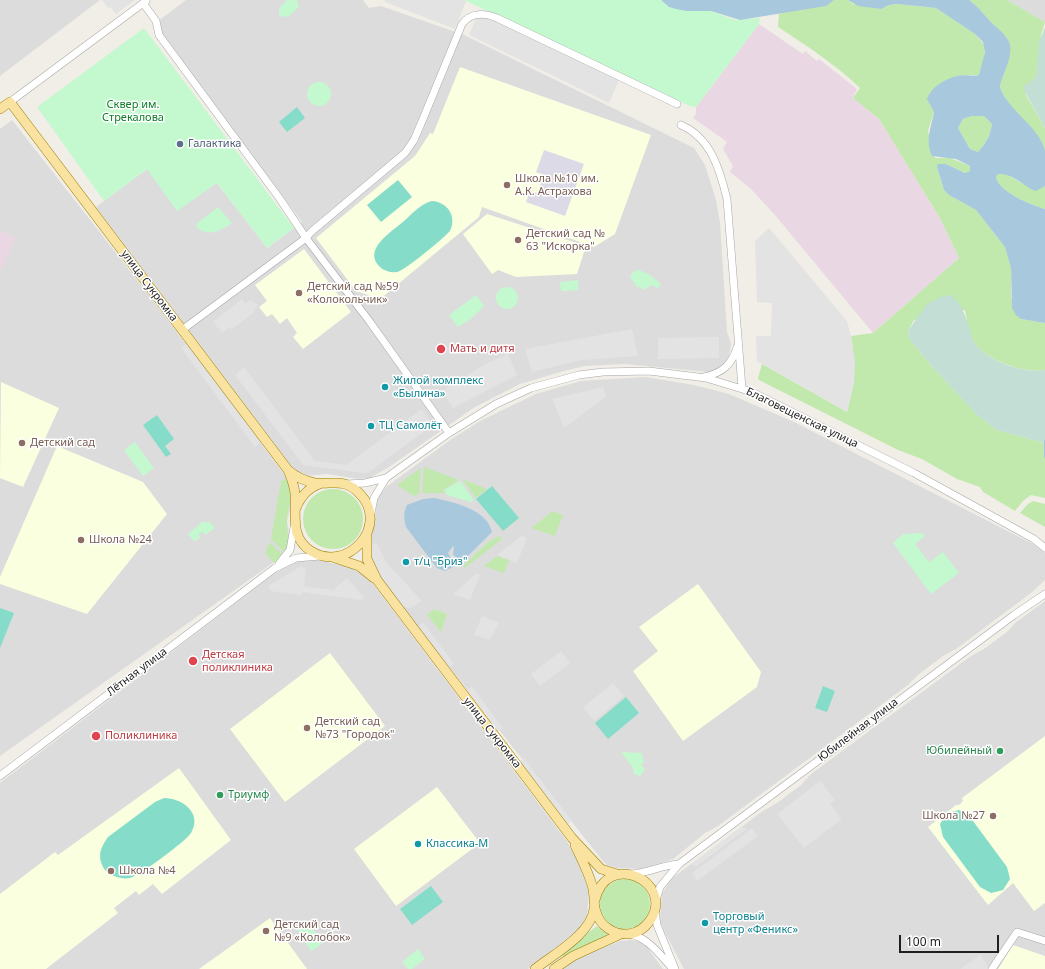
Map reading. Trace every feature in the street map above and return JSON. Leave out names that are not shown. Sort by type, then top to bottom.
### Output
[{"type":"main road","points":[[0,109],[10,102]]},
{"type":"main road","name":"улица Сукромка","points":[[10,102],[288,470]]},
{"type":"main road","points":[[288,470],[308,482],[344,484],[360,494],[365,501],[370,517],[367,535],[354,550],[348,554],[327,557],[305,546],[299,538],[294,520],[295,490],[288,470]]},
{"type":"main road","points":[[294,520],[296,507],[303,495],[316,485],[325,482]]},
{"type":"main road","name":"улица Сукромка","points":[[367,535],[367,559],[377,580],[572,838],[601,869],[617,874]]},
{"type":"main road","name":"улица Сукромка","points":[[327,557],[359,566],[377,580]]},
{"type":"main road","points":[[572,838],[592,885],[601,922],[610,930],[624,934]]},
{"type":"main road","points":[[535,969],[585,930],[592,920],[595,902],[602,884],[617,874],[629,874],[645,881],[652,891],[655,905],[648,924],[638,931],[624,934],[573,956],[554,969]]},
{"type":"street","points":[[10,102],[145,1],[156,21],[159,35],[280,199],[306,238],[374,328],[449,433]]},
{"type":"street","points":[[182,330],[306,238],[400,157],[408,148],[423,119],[462,24],[473,16],[483,14],[497,18],[677,104]]},
{"type":"street","points":[[682,125],[691,129],[704,142],[714,158],[723,183],[729,215],[742,388]]},
{"type":"street","points":[[702,378],[711,376],[726,368],[734,355],[738,338]]},
{"type":"street","name":"Благовещенская улица","points":[[386,478],[449,433],[496,404],[526,390],[579,375],[604,372],[649,371],[702,378],[742,388],[914,473],[1034,539]]},
{"type":"street","points":[[344,484],[365,483],[386,478]]},
{"type":"street","points":[[370,517],[374,498],[386,478]]},
{"type":"street","points":[[274,568],[290,550],[294,520]]},
{"type":"street","points":[[1034,539],[1045,542]]},
{"type":"street","points":[[1034,539],[1045,548]]},
{"type":"street","points":[[274,568],[296,558],[327,557]]},
{"type":"street","name":"Лётная улица","points":[[0,776],[274,568]]},
{"type":"street","name":"Юбилейная улица","points":[[655,905],[660,887],[679,864],[1014,615],[1042,596],[1045,591]]},
{"type":"street","name":"Юбилейная улица","points":[[629,874],[651,872],[670,864],[679,864]]},
{"type":"street","points":[[655,905],[657,925],[674,969]]},
{"type":"street","points":[[992,969],[1017,932],[1045,941]]},
{"type":"street","points":[[624,934],[636,935],[647,942],[674,969]]},
{"type":"shaded area","points":[[0,0],[100,0],[0,76]]},
{"type":"shaded area","points":[[102,0],[135,0],[116,14],[110,7],[108,8]]},
{"type":"shaded area","points":[[186,0],[363,0],[369,8],[381,6],[464,35],[694,148],[705,165],[716,200],[720,223],[727,332],[731,343],[728,361],[716,371],[709,372],[624,364],[585,366],[567,370],[520,384],[475,407],[389,467],[370,478],[359,479],[327,474],[307,476],[296,472],[96,207],[147,169],[217,183],[267,248],[302,222],[154,24]]},
{"type":"shaded area","points":[[385,0],[466,1],[455,29],[385,2]]},
{"type":"shaded area","points":[[661,0],[834,0],[826,6],[740,20],[711,11],[686,11],[676,9],[669,7]]},
{"type":"shaded area","points":[[848,0],[969,0],[979,8],[1006,37],[1009,43],[1010,55],[1000,87],[1010,104],[1037,134],[1042,142],[1045,151],[1045,186],[1036,191],[1004,174],[998,174],[996,177],[998,183],[1009,193],[1024,201],[1045,209],[1045,323],[1021,319],[1016,315],[1012,308],[1011,268],[1005,247],[976,210],[949,195],[944,190],[937,167],[938,164],[946,164],[965,173],[970,171],[970,166],[956,159],[932,156],[930,150],[929,134],[934,112],[927,99],[935,87],[952,77],[960,75],[979,75],[985,52],[983,42],[975,34],[936,8],[897,4],[889,5],[881,9],[858,6]],"holes":[[[972,116],[984,116],[992,124],[987,140],[978,152],[970,149],[958,128],[963,119]]]},
{"type":"shaded area","points":[[1007,0],[1045,0],[1045,22]]},
{"type":"shaded area","points":[[483,17],[494,20],[619,80],[609,103],[469,35],[476,19]]},
{"type":"shaded area","points":[[759,24],[803,54],[805,51],[817,61],[819,59],[857,89],[853,98],[879,119],[940,218],[959,258],[873,333],[775,215],[750,188],[730,172],[733,166],[723,149],[727,142],[693,118],[696,114],[696,107]]},
{"type":"shaded area","points":[[1045,27],[1045,128],[1024,90],[1024,86],[1034,79],[1037,74],[1039,42]]},
{"type":"shaded area","name":"Школа №10 им. А.К. Астрахова","points":[[460,67],[651,135],[615,234],[594,247],[482,207],[479,217],[380,299],[356,291],[316,238],[415,156],[430,133],[433,134]]},
{"type":"shaded area","points":[[12,120],[148,294],[283,473],[288,482],[291,506],[287,521],[289,534],[288,547],[280,558],[0,756],[0,129]]},
{"type":"shaded area","points":[[544,150],[584,164],[565,216],[526,202],[530,191],[537,193],[544,175],[536,172]]},
{"type":"shaded area","name":"Детский сад № 63 \"Искорка\"","points":[[487,214],[586,246],[577,274],[516,277],[498,270],[492,274],[463,234]]},
{"type":"shaded area","points":[[769,228],[847,321],[855,362],[854,383],[847,412],[757,361],[756,336],[771,336],[772,303],[757,302],[755,241]]},
{"type":"shaded area","points":[[0,230],[16,238],[0,272]]},
{"type":"shaded area","name":"Детский сад №59 «Колокольчик»","points":[[304,249],[351,312],[303,349],[293,337],[297,333],[287,318],[280,324],[272,314],[267,317],[259,307],[267,301],[255,285]]},
{"type":"shaded area","points":[[951,295],[963,311],[973,341],[987,355],[1016,368],[1036,371],[1045,370],[1045,443],[997,430],[977,415],[929,363],[909,338],[908,331],[927,304],[940,297]]},
{"type":"shaded area","points":[[242,299],[245,304],[250,300],[258,305],[253,313],[232,329],[230,327],[222,333],[213,322]]},
{"type":"shaded area","points":[[632,329],[638,356],[582,360],[532,372],[525,349]]},
{"type":"shaded area","points":[[719,337],[719,358],[658,359],[658,338]]},
{"type":"shaded area","points":[[187,343],[261,442],[255,447],[181,348]]},
{"type":"shaded area","points":[[508,354],[517,375],[453,408],[442,391],[485,364]]},
{"type":"shaded area","points":[[244,367],[315,461],[346,465],[422,409],[433,425],[369,472],[364,473],[303,465],[235,375]]},
{"type":"shaded area","points":[[645,377],[694,385],[729,394],[794,422],[1035,545],[1045,553],[1045,580],[1031,593],[956,649],[943,656],[919,674],[908,685],[718,826],[705,833],[673,859],[642,869],[617,868],[607,865],[602,860],[379,578],[371,559],[371,537],[374,528],[377,499],[386,487],[453,438],[482,420],[536,394],[581,381]]},
{"type":"shaded area","name":"Детский сад","points":[[1,382],[59,408],[23,487],[0,478]]},
{"type":"shaded area","points":[[603,387],[607,396],[564,428],[552,399]]},
{"type":"shaded area","name":"Школа №24","points":[[57,446],[143,482],[167,514],[87,614],[0,584],[0,577]]},
{"type":"shaded area","points":[[434,498],[459,504],[476,512],[489,524],[492,532],[461,563],[453,554],[454,546],[452,547],[448,553],[455,566],[445,571],[437,568],[406,527],[405,521],[404,513],[407,505],[423,499]]},
{"type":"shaded area","points":[[521,536],[527,538],[517,563],[497,555]]},
{"type":"shaded area","points":[[371,543],[377,544],[386,562],[422,601],[411,608],[404,607],[374,566],[370,550]]},
{"type":"shaded area","points":[[311,558],[349,567],[363,575],[373,584],[566,840],[575,854],[589,891],[587,916],[580,929],[528,969],[0,969],[0,783],[274,574],[295,561]]},
{"type":"shaded area","points":[[301,566],[306,569],[304,586],[333,590],[347,578],[364,597],[360,600],[303,592],[302,595],[271,591],[268,586]]},
{"type":"shaded area","points":[[476,574],[480,575],[470,600],[453,594]]},
{"type":"shaded area","points":[[698,584],[761,672],[757,687],[683,741],[633,671],[658,651],[639,627]]},
{"type":"shaded area","points":[[1045,601],[1045,969],[684,969],[664,931],[660,920],[662,894],[671,879],[763,811],[777,803],[801,785],[811,774],[971,656],[984,649],[1007,632],[1015,623]]},
{"type":"shaded area","points":[[482,616],[499,623],[490,640],[474,635]]},
{"type":"shaded area","points":[[423,622],[454,664],[450,667],[418,626]]},
{"type":"shaded area","points":[[561,651],[570,663],[540,686],[531,674]]},
{"type":"shaded area","name":"Детский сад №73 \"Городок\"","points":[[330,653],[385,726],[285,802],[230,729]]},
{"type":"shaded area","points":[[613,683],[624,696],[594,721],[583,707]]},
{"type":"shaded area","points":[[472,686],[503,728],[498,731],[467,690]]},
{"type":"shaded area","name":"Школа №27","points":[[1045,736],[1045,903],[1034,911],[1013,883],[988,905],[928,827],[956,805],[959,805],[963,801],[962,798]]},
{"type":"shaded area","points":[[524,758],[572,821],[568,824],[520,761]]},
{"type":"shaded area","name":"Школа №4","points":[[179,768],[231,840],[162,894],[153,884],[139,895],[136,891],[114,908],[118,913],[46,969],[0,969],[0,894],[55,852],[58,855]]},
{"type":"shaded area","points":[[820,781],[835,800],[830,804],[842,819],[804,848],[777,814]]},
{"type":"shaded area","points":[[437,787],[480,843],[396,906],[354,849]]},
{"type":"shaded area","points":[[741,827],[747,829],[696,867],[691,864]]},
{"type":"shaded area","points":[[752,828],[758,836],[697,881],[692,873]]},
{"type":"shaded area","name":"Детский сад №9 «Колобок»","points":[[270,918],[307,969],[199,969],[234,944]]},
{"type":"shaded area","points":[[632,940],[644,943],[663,969],[561,969],[573,960],[620,941]]},
{"type":"shaded area","points":[[1013,945],[1045,956],[1045,969],[998,969]]},
{"type":"shaded area","points":[[980,955],[989,967],[988,969],[960,969]]},
{"type":"green space","points":[[287,0],[297,0],[299,7],[289,16],[283,17],[279,14],[279,9]]},
{"type":"green space","points":[[464,0],[661,0],[669,7],[686,11],[711,11],[735,20],[760,18],[759,24],[696,107],[690,106]]},
{"type":"green space","points":[[834,0],[848,0],[853,4],[881,9],[889,5],[897,4],[936,8],[975,34],[985,46],[984,59],[979,75],[957,76],[937,86],[929,102],[934,112],[928,131],[935,158],[950,158],[970,166],[970,171],[965,173],[946,164],[937,167],[944,190],[949,195],[976,210],[1005,247],[1011,268],[1011,297],[1021,319],[1045,323],[1045,370],[1037,371],[1016,368],[995,360],[978,348],[971,337],[965,310],[914,320],[908,331],[909,338],[929,363],[977,415],[997,430],[1045,443],[1045,498],[1031,495],[1023,501],[1015,511],[983,492],[980,487],[957,479],[922,459],[898,450],[759,380],[758,378],[762,364],[847,412],[852,392],[854,374],[854,357],[851,336],[873,333],[959,258],[940,218],[879,119],[853,98],[860,88],[831,63],[778,27],[779,14],[824,5]]},
{"type":"green space","points":[[969,0],[1007,0],[1045,22],[1041,35],[1037,74],[1026,95],[1045,128],[1045,151],[1035,134],[1009,104],[1000,87],[1008,62],[1010,48],[1009,42],[1003,33],[979,8]]},
{"type":"green space","name":"Сквер им. Стрекалова","points":[[144,28],[294,228],[267,248],[217,183],[177,211],[147,169],[104,201],[37,107]]},
{"type":"green space","points":[[319,82],[327,86],[331,94],[327,102],[319,106],[311,102],[307,94],[311,86]]},
{"type":"green space","points":[[297,107],[305,118],[287,132],[279,122]]},
{"type":"green space","points":[[972,116],[984,116],[992,124],[987,140],[978,152],[970,149],[958,128],[963,119]]},
{"type":"green space","points":[[1004,173],[1030,187],[1040,188],[1045,186],[1045,209],[1016,197],[1003,188],[998,183],[996,177],[998,174]]},
{"type":"green space","points":[[398,180],[412,197],[381,222],[367,205]]},
{"type":"green space","points":[[432,201],[443,204],[450,211],[452,216],[452,226],[450,231],[424,254],[401,270],[392,272],[386,271],[380,267],[375,261],[374,254],[380,242],[420,207]]},
{"type":"green space","points":[[218,207],[232,223],[215,232],[206,232],[197,228],[196,224]]},
{"type":"green space","points":[[639,270],[650,275],[661,284],[658,288],[651,285],[644,290],[637,287],[630,277],[634,271]]},
{"type":"green space","points":[[578,280],[578,290],[561,291],[560,282]]},
{"type":"green space","points":[[507,287],[511,288],[517,294],[517,302],[511,308],[507,309],[503,308],[497,302],[496,298],[497,294],[503,288]]},
{"type":"green space","points":[[476,295],[484,306],[472,318],[458,327],[449,315]]},
{"type":"green space","points":[[157,415],[174,439],[165,446],[171,454],[166,457],[143,425]]},
{"type":"green space","points":[[135,442],[154,468],[143,476],[124,450]]},
{"type":"green space","points":[[424,467],[459,480],[443,490],[445,493],[422,493]]},
{"type":"green space","points":[[421,468],[419,494],[414,496],[397,485]]},
{"type":"green space","points":[[286,479],[291,496],[287,516],[288,540],[285,553],[271,539],[281,481]]},
{"type":"green space","points":[[462,479],[487,489],[476,498]]},
{"type":"green space","points":[[460,481],[474,500],[471,502],[447,495],[444,490]]},
{"type":"green space","points":[[492,486],[519,518],[503,531],[476,499]]},
{"type":"green space","points":[[333,489],[349,494],[354,498],[358,503],[363,519],[358,535],[354,540],[349,544],[333,549],[317,544],[312,540],[308,535],[303,519],[308,503],[312,498],[317,494]]},
{"type":"green space","points":[[1033,501],[1045,504],[1045,527],[1020,513]]},
{"type":"green space","points":[[553,511],[563,515],[555,536],[531,528]]},
{"type":"green space","points":[[203,521],[206,523],[209,521],[215,528],[205,535],[203,532],[199,533],[200,538],[194,541],[188,534]]},
{"type":"green space","points":[[922,533],[925,536],[915,544],[929,562],[943,552],[959,573],[931,594],[893,543],[903,534]]},
{"type":"green space","points":[[499,536],[502,539],[465,568],[463,566],[488,542]]},
{"type":"green space","points":[[270,542],[283,555],[274,563],[265,553]]},
{"type":"green space","points":[[497,556],[509,560],[504,573],[484,566]]},
{"type":"green space","points":[[0,608],[14,613],[0,648]]},
{"type":"green space","points":[[434,609],[447,614],[441,632],[427,615]]},
{"type":"green space","points":[[823,686],[835,691],[827,712],[815,708]]},
{"type":"green space","points":[[626,697],[639,713],[608,739],[595,723]]},
{"type":"green space","points":[[621,752],[642,753],[644,763],[641,764],[645,770],[640,776],[634,774],[633,768]]},
{"type":"green space","points":[[164,798],[178,801],[189,808],[194,819],[194,826],[191,833],[172,850],[135,876],[123,878],[115,876],[105,870],[101,863],[100,855],[103,844],[108,837],[155,802]]},
{"type":"green space","points":[[959,810],[970,817],[1007,867],[1010,879],[1003,890],[991,893],[980,887],[943,837],[940,824],[947,813]]},
{"type":"green space","points":[[625,879],[634,881],[645,890],[650,904],[648,913],[639,924],[625,929],[616,927],[605,918],[600,904],[602,895],[611,884]]},
{"type":"green space","points":[[431,886],[443,902],[412,925],[400,909]]},
{"type":"green space","points":[[307,920],[322,944],[311,951],[296,928]]},
{"type":"green space","points":[[597,926],[609,936],[570,952],[564,957],[561,953]]},
{"type":"green space","points":[[418,949],[425,959],[412,969],[408,969],[402,962]]},
{"type":"waterway","points":[[1045,441],[1045,457]]},
{"type":"place","name":"Галактика","points":[[180,144]]},
{"type":"place","name":"Школа №10 им. А.К. Астрахова","points":[[507,185]]},
{"type":"place","name":"Детский сад № 63 \"Искорка\"","points":[[518,240]]},
{"type":"place","name":"Детский сад №59 «Колокольчик»","points":[[299,293]]},
{"type":"place","name":"Мать и дитя","points":[[441,349]]},
{"type":"place","name":"Жилой комплекс «Былина»","points":[[385,387]]},
{"type":"place","name":"ТЦ Самолёт","points":[[371,426]]},
{"type":"place","name":"Детский сад","points":[[22,443]]},
{"type":"place","name":"Школа №24","points":[[81,540]]},
{"type":"place","name":"т/ц \"Бриз\"","points":[[406,562]]},
{"type":"place","name":"Детская поликлиника","points":[[193,661]]},
{"type":"place","name":"Детский сад №73 \"Городок\"","points":[[307,728]]},
{"type":"place","name":"Поликлиника","points":[[96,736]]},
{"type":"place","name":"Юбилейный","points":[[1000,751]]},
{"type":"place","name":"Триумф","points":[[220,795]]},
{"type":"place","name":"Школа №27","points":[[993,816]]},
{"type":"place","name":"Классика-М","points":[[418,844]]},
{"type":"place","name":"Школа №4","points":[[111,871]]},
{"type":"place","name":"Торговый центр «Феникс»","points":[[705,923]]},
{"type":"place","name":"Детский сад №9 «Колобок»","points":[[266,931]]}]
